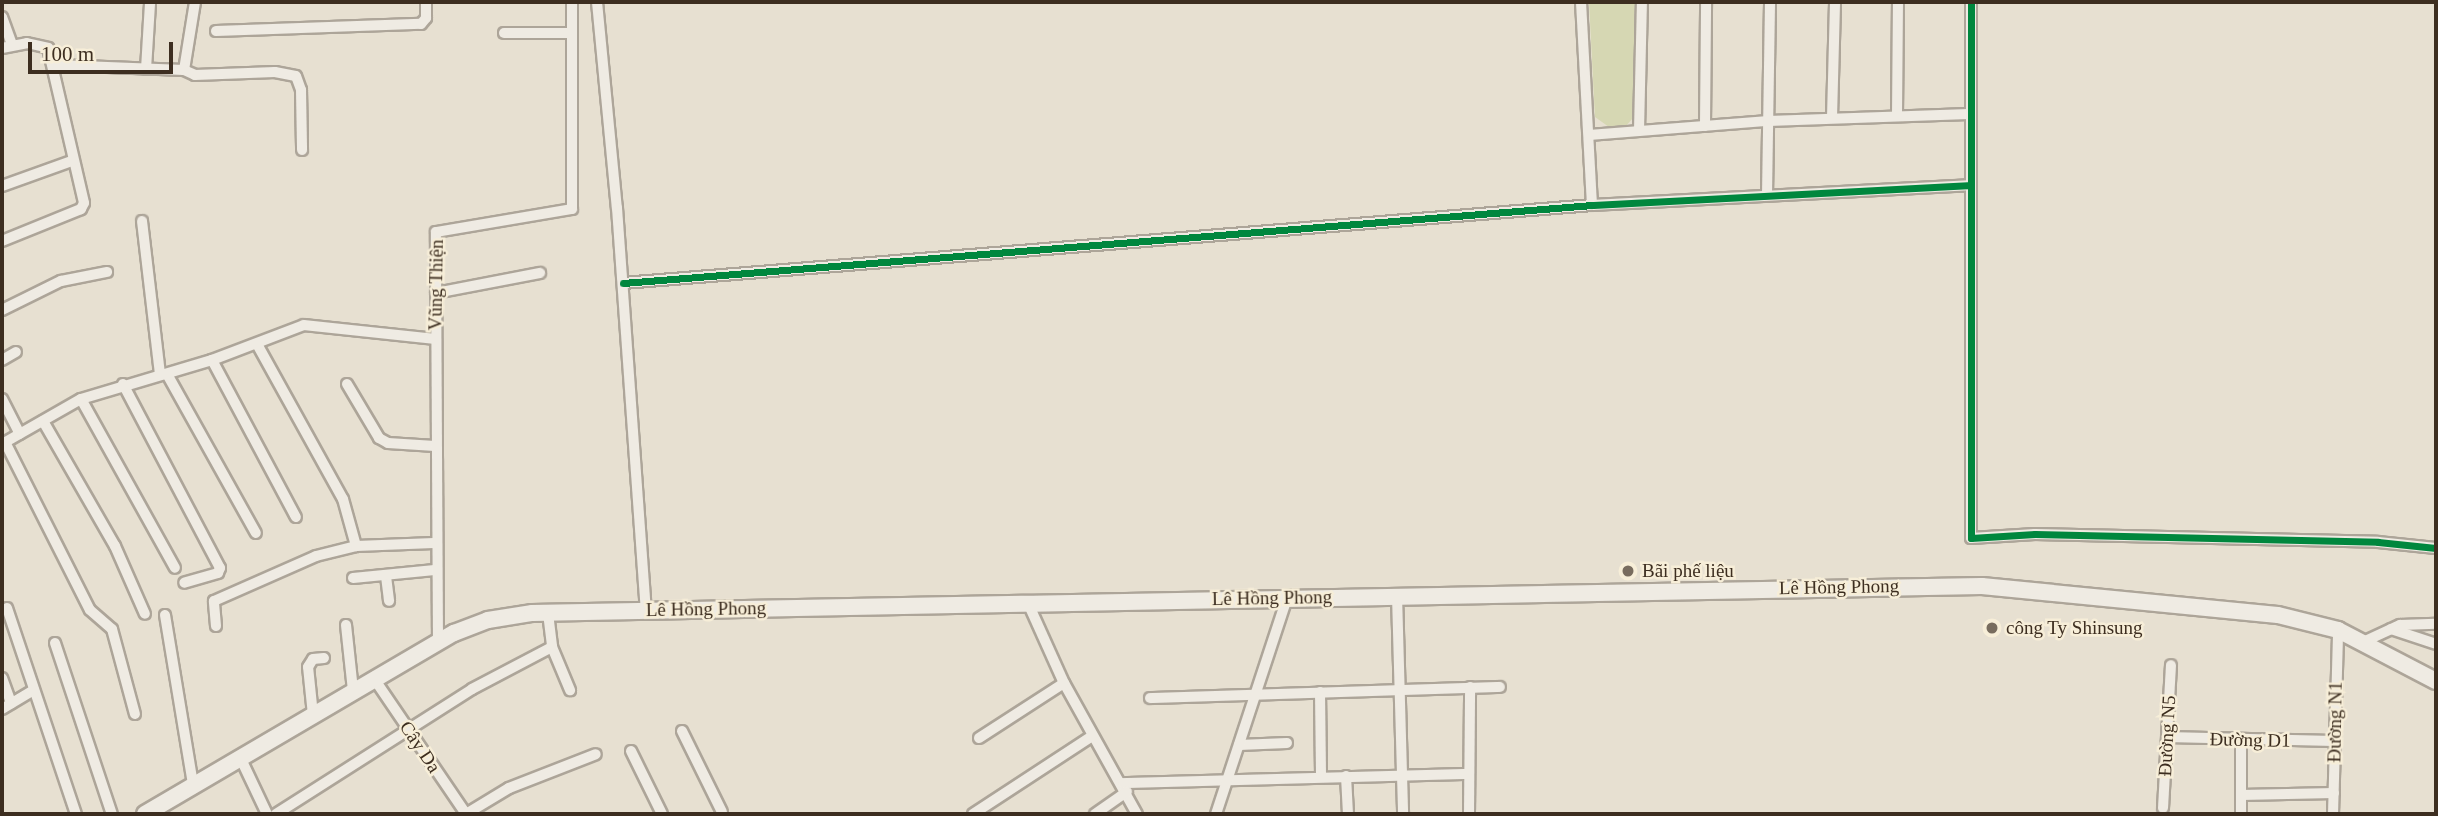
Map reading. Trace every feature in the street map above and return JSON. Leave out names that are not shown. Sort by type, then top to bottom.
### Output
[{"type":"main road","name":"Lê Hồng Phong","points":[[145,814],[163,809],[193,784],[438,642],[488,620],[548,613],[1982,586],[2278,615],[2338,630],[2436,681]]},
{"type":"street","points":[[184,71],[195,2]]},
{"type":"street","points":[[216,31],[421,24],[426,19],[426,2]]},
{"type":"street","name":"Vũng Thiện","points":[[438,642],[434,543],[438,230],[572,209],[572,2]]},
{"type":"street","points":[[597,2],[623,283],[646,610]]},
{"type":"street","points":[[1581,2],[1592,205]]},
{"type":"street","points":[[1639,131],[1642,2]]},
{"type":"street","points":[[1705,126],[1706,2]]},
{"type":"street","points":[[1767,195],[1770,2]]},
{"type":"street","points":[[1832,118],[1835,2]]},
{"type":"street","points":[[1897,114],[1898,2]]},
{"type":"street","points":[[1971,2],[1968,185],[1971,538],[2035,534],[2378,542],[2436,548]]},
{"type":"street","points":[[146,69],[150,3]]},
{"type":"street","points":[[2,17],[7,46],[41,43],[56,65],[81,209],[2,241]]},
{"type":"street","points":[[504,33],[571,33]]},
{"type":"street","points":[[56,65],[184,71],[195,75],[275,72],[296,76],[301,90],[302,150]]},
{"type":"street","points":[[1589,135],[1769,121],[1897,114],[1969,114]]},
{"type":"street","points":[[2,187],[72,161]]},
{"type":"street","points":[[623,283],[1592,205],[1968,185]]},
{"type":"street","points":[[142,221],[163,375],[256,533]]},
{"type":"street","points":[[2,310],[61,281],[107,272]]},
{"type":"street","points":[[436,293],[540,273]]},
{"type":"street","points":[[135,714],[112,629],[90,610],[4,443],[81,399],[123,384],[212,360],[311,324],[435,339]]},
{"type":"street","points":[[257,344],[343,499],[356,546]]},
{"type":"street","points":[[2,360],[16,352]]},
{"type":"street","points":[[212,360],[296,517]]},
{"type":"street","points":[[123,384],[220,568],[218,573],[184,583]]},
{"type":"street","points":[[347,384],[382,440],[435,446]]},
{"type":"street","points":[[2,399],[20,434]]},
{"type":"street","points":[[81,399],[175,568]]},
{"type":"street","points":[[43,421],[121,558],[145,614]]},
{"type":"street","points":[[216,626],[214,601],[316,556],[356,546],[434,543]]},
{"type":"street","points":[[353,578],[435,570]]},
{"type":"street","points":[[387,576],[389,601]]},
{"type":"street","points":[[1396,595],[1404,814]]},
{"type":"street","points":[[1216,814],[1287,598]]},
{"type":"street","points":[[1028,603],[1092,736],[1125,787],[1137,814]]},
{"type":"street","points":[[6,608],[76,814]]},
{"type":"street","points":[[548,613],[552,647],[570,690]]},
{"type":"street","points":[[165,615],[193,784]]},
{"type":"street","points":[[2363,642],[2391,629],[2436,624]]},
{"type":"street","points":[[346,625],[353,691]]},
{"type":"street","points":[[2391,629],[2436,644]]},
{"type":"street","name":"Đường N1","points":[[2333,814],[2338,630]]},
{"type":"street","points":[[55,643],[111,814]]},
{"type":"street","points":[[276,814],[408,728],[552,647]]},
{"type":"street","points":[[313,715],[308,667],[313,659],[324,657]]},
{"type":"street","name":"Đường N5","points":[[2163,808],[2171,665]]},
{"type":"street","points":[[2,678],[6,706],[34,690]]},
{"type":"street","name":"Cây Da","points":[[375,680],[466,814]]},
{"type":"street","points":[[979,738],[1065,683]]},
{"type":"street","points":[[1469,687],[1469,814]]},
{"type":"street","points":[[1150,698],[1500,687]]},
{"type":"street","points":[[1320,692],[1321,778]]},
{"type":"street","points":[[682,731],[721,814]]},
{"type":"street","points":[[973,814],[1092,736]]},
{"type":"street","name":"Đường D1","points":[[2167,737],[2241,741],[2334,741]]},
{"type":"street","points":[[2241,741],[2241,814]]},
{"type":"street","points":[[1239,745],[1287,743]]},
{"type":"street","points":[[631,751],[662,814]]},
{"type":"street","points":[[466,814],[509,788],[596,754]]},
{"type":"street","points":[[240,757],[267,814]]},
{"type":"street","points":[[1095,814],[1125,787],[1402,773],[1468,774]]},
{"type":"street","points":[[1346,776],[1348,814]]},
{"type":"street","points":[[2241,795],[2334,793]]},
{"type":"green space","points":[[1589,2],[1635,2],[1633,118],[1625,127],[1609,127],[1595,117]]},
{"type":"cycle path","points":[[1971,2],[1971,538],[2035,534],[2378,542],[2436,548]]},
{"type":"cycle path","points":[[623,283],[1592,205],[1968,185]]},
{"type":"place","name":"Bãi phế liệu","points":[[1628,571]]},
{"type":"place","name":"công Ty Shinsung","points":[[1992,628]]}]
